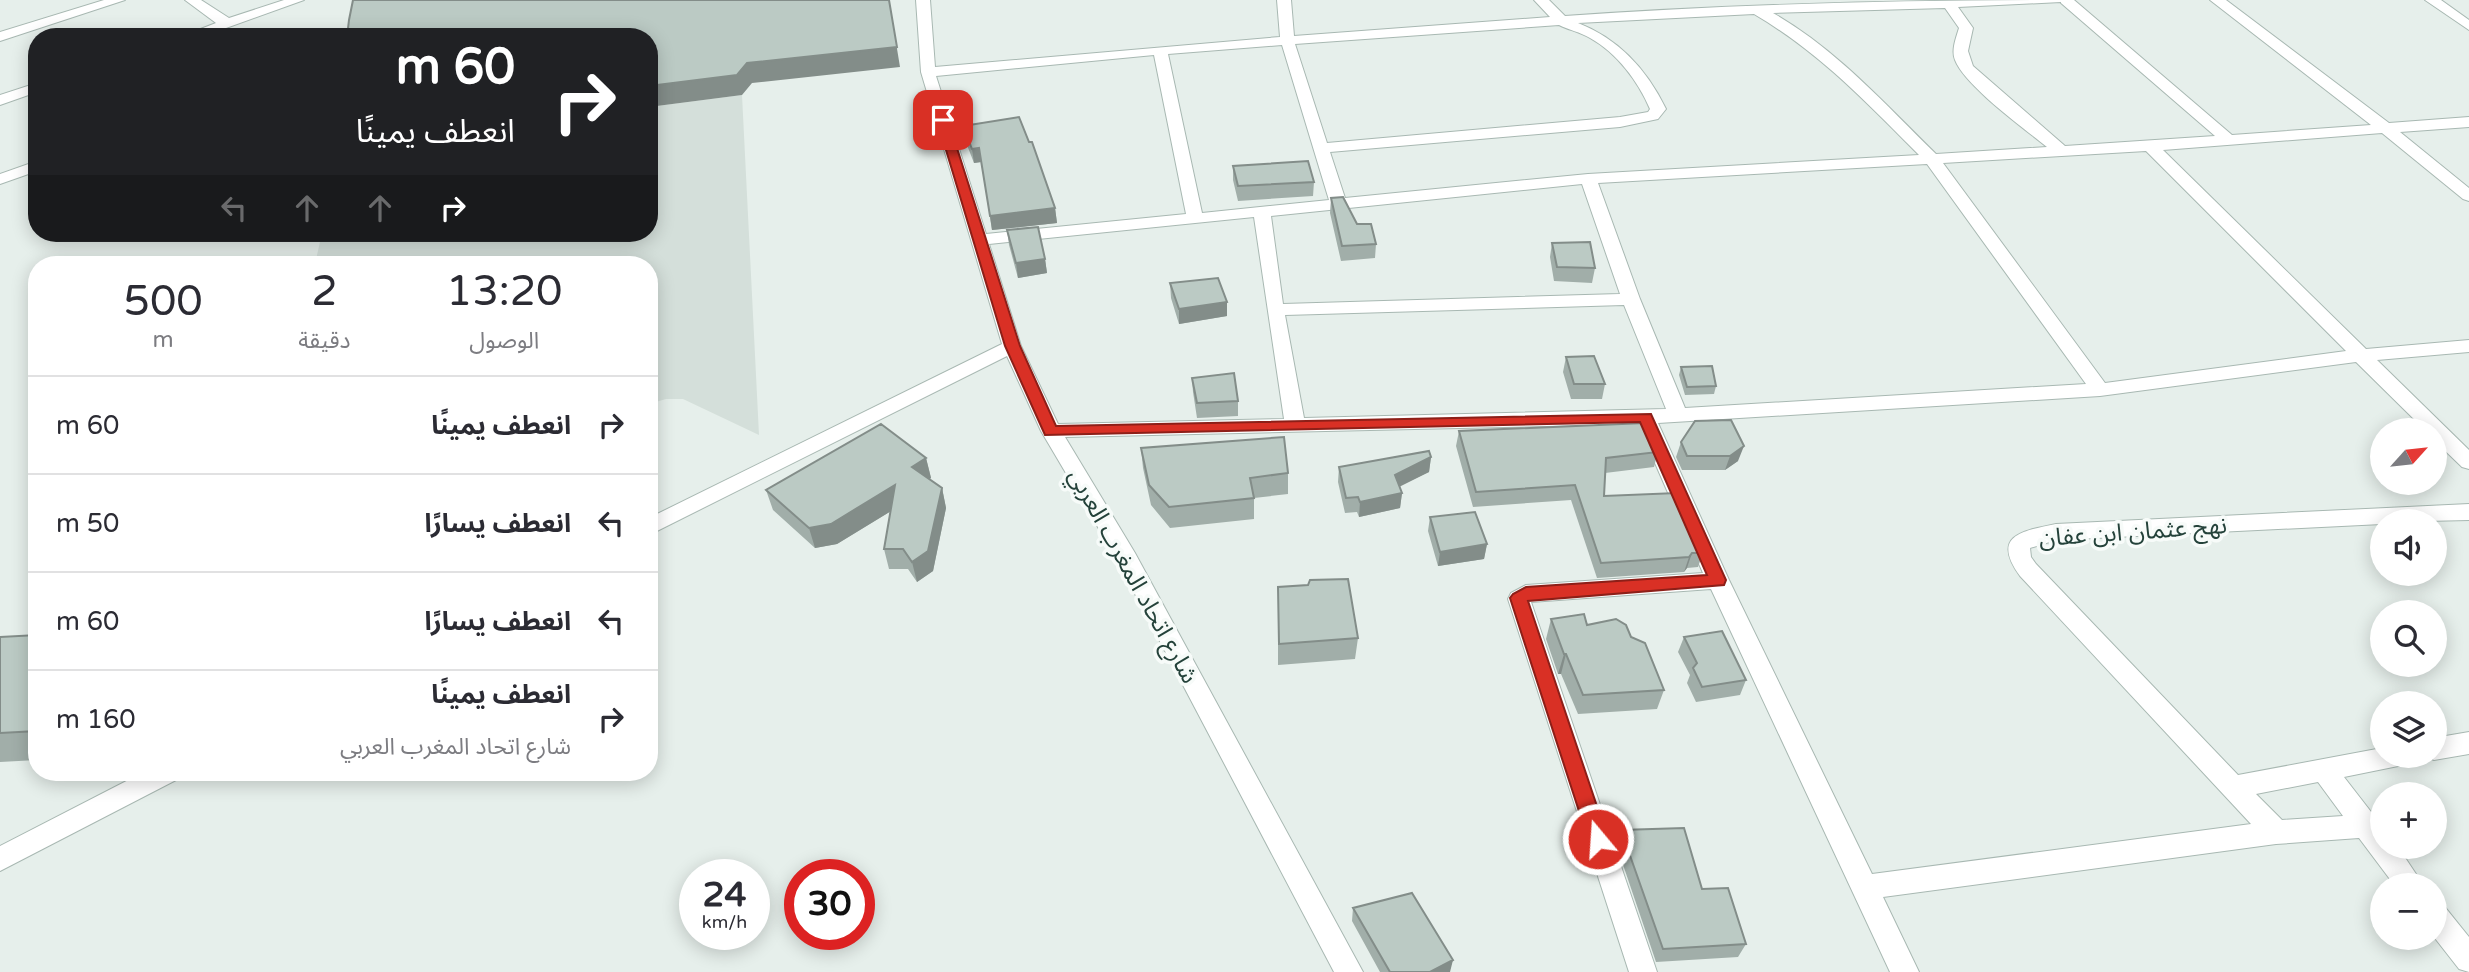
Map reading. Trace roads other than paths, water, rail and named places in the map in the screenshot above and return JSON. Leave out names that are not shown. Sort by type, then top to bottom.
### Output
[{"type":"street","points":[[29,28],[118,0]]},
{"type":"street","points":[[191,0],[226,23]]},
{"type":"street","points":[[212,28],[297,0]]},
{"type":"street","name":"شارع اتحاد المغرب العربي","points":[[923,0],[928,72],[1013,346],[1051,431],[1124,553],[1349,972]]},
{"type":"street","points":[[1284,0],[1288,43],[1338,202]]},
{"type":"street","points":[[1322,148],[1620,122],[1653,116],[1658,109],[1647,89],[1617,53],[1596,35],[1560,20],[1541,0]]},
{"type":"street","points":[[1739,0],[1794,31],[1834,62],[1932,159],[2100,390]]},
{"type":"street","points":[[928,72],[1160,50],[1288,43],[1676,12],[2056,0]]},
{"type":"street","points":[[2066,0],[2228,140]]},
{"type":"street","points":[[2217,0],[2384,127],[2469,196]]},
{"type":"street","points":[[2432,0],[2469,26]]},
{"type":"street","points":[[1948,4],[1966,28],[1960,41],[1962,62],[1977,80],[2061,151]]},
{"type":"street","points":[[0,37],[28,28]]},
{"type":"street","points":[[1160,50],[1195,218]]},
{"type":"street","points":[[0,100],[28,90]]},
{"type":"street","points":[[979,240],[1588,178],[2150,146],[2469,121]]},
{"type":"street","points":[[2150,146],[2469,461]]},
{"type":"street","points":[[0,179],[28,169]]},
{"type":"street","points":[[1588,178],[1631,299],[1678,414]]},
{"type":"street","points":[[1262,211],[1275,310],[1295,426]]},
{"type":"street","points":[[1275,310],[1631,299]]},
{"type":"street","points":[[658,523],[1013,346]]},
{"type":"street","points":[[1051,431],[1645,417],[2100,390],[2361,355],[2469,346]]},
{"type":"street","points":[[1645,417],[1718,580],[1905,972]]},
{"type":"street","name":"نهج عثمان ابن عفان","points":[[2276,832],[2028,570],[2020,559],[2019,544],[2032,537],[2056,532],[2469,512]]},
{"type":"street","points":[[1643,972],[1519,598],[1526,594],[1718,580]]},
{"type":"street","points":[[2447,747],[2469,743]]},
{"type":"street","points":[[2233,787],[2370,761]]},
{"type":"street","points":[[2324,770],[2401,873]]},
{"type":"street","points":[[0,859],[150,781]]},
{"type":"street","points":[[1865,887],[2276,832],[2365,826]]},
{"type":"street","points":[[2447,932],[2469,960]]}]
